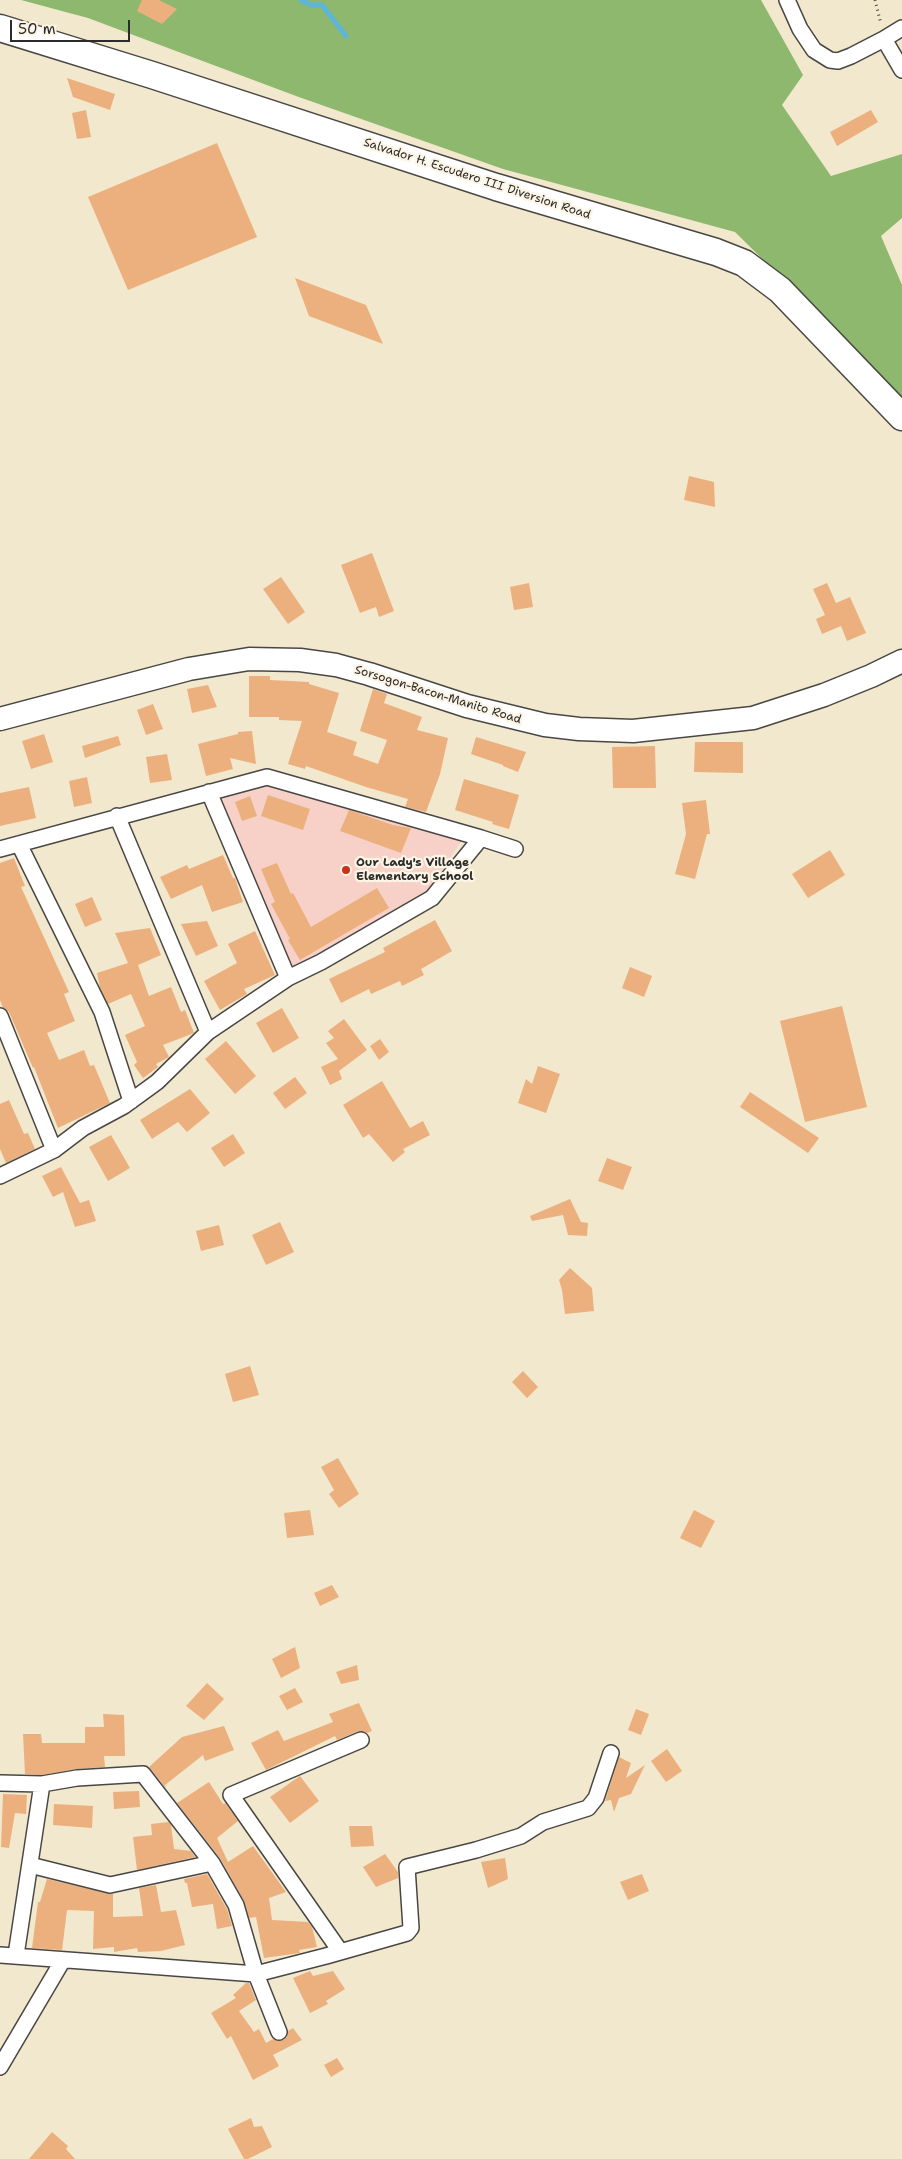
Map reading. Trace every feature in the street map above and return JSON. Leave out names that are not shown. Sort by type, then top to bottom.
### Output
[{"type":"highway","name":"Salvador H. Escudero III Diversion Road","points":[[0,28],[180,84],[496,187],[716,252],[744,263],[780,290],[902,417]]},
{"type":"main road","name":"Sorsogon-Bacon-Manito Road","points":[[0,719],[189,669],[258,659],[300,660],[336,665],[467,706],[509,718],[545,725],[588,730],[633,731],[753,718],[824,695],[872,676],[902,661]]},
{"type":"street","points":[[787,0],[800,29],[814,50],[830,60],[838,61],[851,56],[902,28]]},
{"type":"street","points":[[884,39],[902,70]]},
{"type":"street","points":[[0,849],[267,777],[515,849]]},
{"type":"street","points":[[209,792],[288,978]]},
{"type":"street","points":[[117,816],[208,1032]]},
{"type":"street","points":[[0,1176],[54,1150],[83,1128],[131,1101],[156,1082],[208,1032],[288,978],[320,962],[432,898],[481,838]]},
{"type":"street","points":[[19,844],[102,1012],[131,1101]]},
{"type":"street","points":[[0,1016],[54,1150]]},
{"type":"street","points":[[340,1952],[231,1794],[361,1740]]},
{"type":"street","points":[[0,1955],[16,1954],[63,1960],[256,1974],[407,1933],[410,1928],[406,1867],[476,1850],[521,1836],[543,1822],[588,1808],[596,1798],[611,1753]]},
{"type":"street","points":[[0,1783],[42,1784],[77,1778],[143,1774],[212,1863],[236,1905],[256,1974],[279,2032]]},
{"type":"street","points":[[16,1954],[42,1784]]},
{"type":"street","points":[[30,1865],[110,1885],[212,1863]]},
{"type":"street","points":[[0,2067],[63,1960]]},
{"type":"path","points":[[875,0],[884,39]]},
{"type":"shaded area","name":"Our Lady's Village Elementary School","points":[[267,783],[462,840],[422,900],[293,969],[219,799]]},
{"type":"green space","points":[[21,0],[761,0],[803,75],[782,105],[831,176],[902,154],[902,218],[881,236],[902,285],[902,397],[735,232],[503,169],[296,96],[88,18]]},
{"type":"building","points":[[142,0],[159,0],[177,9],[162,24],[137,11]]},
{"type":"building","points":[[67,78],[115,94],[110,110],[73,97]]},
{"type":"building","points":[[86,110],[91,137],[77,139],[72,113]]},
{"type":"building","points":[[871,110],[878,122],[837,146],[830,132]]},
{"type":"building","points":[[217,143],[257,237],[128,290],[88,197]]},
{"type":"building","points":[[295,278],[366,305],[383,344],[309,316]]},
{"type":"building","points":[[689,476],[714,482],[715,507],[684,500]]},
{"type":"building","points":[[372,553],[394,611],[379,617],[376,607],[360,613],[341,565]]},
{"type":"building","points":[[281,577],[305,612],[288,624],[263,589]]},
{"type":"building","points":[[529,583],[533,607],[514,610],[510,587]]},
{"type":"building","points":[[827,583],[836,603],[850,597],[866,633],[847,641],[841,626],[822,634],[816,619],[825,615],[813,589]]},
{"type":"building","points":[[249,676],[270,676],[270,680],[309,682],[309,684],[339,693],[327,732],[357,742],[353,755],[378,764],[387,740],[360,731],[373,689],[387,694],[384,703],[422,717],[417,730],[448,738],[440,774],[426,812],[405,807],[408,799],[366,787],[306,766],[305,769],[288,764],[302,721],[279,720],[279,717],[249,717]]},
{"type":"building","points":[[208,685],[217,707],[192,713],[187,689]]},
{"type":"building","points":[[153,704],[163,729],[146,735],[137,710]]},
{"type":"building","points":[[252,731],[256,764],[230,758],[233,769],[206,776],[198,744],[238,734],[238,732]]},
{"type":"building","points":[[44,734],[53,762],[31,769],[22,741]]},
{"type":"building","points":[[118,736],[121,745],[85,758],[82,746]]},
{"type":"building","points":[[476,737],[526,752],[518,772],[471,754]]},
{"type":"building","points":[[695,742],[743,742],[743,773],[694,772]]},
{"type":"building","points":[[655,746],[656,788],[613,788],[612,747]]},
{"type":"building","points":[[167,754],[172,780],[150,783],[146,757]]},
{"type":"building","points":[[87,777],[92,803],[74,807],[69,781]]},
{"type":"building","points":[[464,779],[519,795],[509,829],[455,810]]},
{"type":"building","points":[[29,787],[36,818],[0,826],[0,793]]},
{"type":"building","points":[[268,795],[310,809],[303,830],[261,816]]},
{"type":"building","points":[[250,796],[257,816],[242,821],[235,802]]},
{"type":"building","points":[[706,800],[710,834],[707,834],[695,879],[675,874],[686,834],[682,803]]},
{"type":"building","points":[[349,810],[393,825],[411,828],[401,853],[340,831]]},
{"type":"building","points":[[830,850],[845,875],[808,898],[792,874]]},
{"type":"building","points":[[223,855],[233,878],[235,878],[243,902],[212,912],[202,885],[171,899],[160,877],[187,865],[189,869]]},
{"type":"building","points":[[14,858],[25,886],[21,887],[69,992],[64,994],[75,1021],[47,1033],[59,1060],[84,1050],[90,1066],[94,1065],[110,1103],[58,1128],[34,1067],[9,1012],[3,1008],[0,1000],[0,863]]},
{"type":"building","points":[[277,863],[291,894],[293,893],[311,927],[377,888],[389,908],[300,960],[271,904],[275,902],[261,869]]},
{"type":"building","points":[[92,897],[102,920],[85,927],[75,904]]},
{"type":"building","points":[[435,920],[452,951],[421,969],[424,975],[402,986],[400,981],[371,994],[369,989],[341,1003],[329,979],[385,952],[383,948]]},
{"type":"building","points":[[207,921],[218,946],[196,956],[181,924]]},
{"type":"building","points":[[150,928],[161,955],[138,965],[149,996],[171,987],[181,1012],[185,1010],[194,1033],[163,1045],[169,1057],[156,1064],[158,1067],[143,1078],[134,1065],[137,1062],[125,1035],[145,1026],[131,994],[108,1004],[100,988],[97,973],[128,963],[115,933]]},
{"type":"building","points":[[255,931],[275,975],[244,989],[247,994],[220,1010],[204,981],[237,963],[228,944]]},
{"type":"building","points":[[630,967],[652,976],[644,997],[622,988]]},
{"type":"building","points":[[842,1006],[867,1107],[805,1122],[780,1021]]},
{"type":"building","points":[[282,1008],[299,1038],[273,1053],[256,1023]]},
{"type":"building","points":[[344,1019],[367,1050],[339,1071],[342,1079],[330,1085],[321,1067],[338,1059],[326,1043],[334,1038],[328,1031]]},
{"type":"building","points":[[380,1039],[389,1052],[379,1060],[370,1046]]},
{"type":"building","points":[[226,1041],[256,1076],[235,1094],[205,1059]]},
{"type":"building","points":[[538,1066],[560,1074],[546,1113],[518,1103],[526,1079],[532,1084]]},
{"type":"building","points":[[295,1077],[307,1093],[285,1109],[273,1093]]},
{"type":"building","points":[[382,1081],[410,1128],[423,1121],[430,1135],[403,1149],[405,1152],[393,1162],[369,1134],[363,1138],[343,1105]]},
{"type":"building","points":[[190,1089],[210,1113],[187,1132],[178,1122],[152,1139],[140,1120]]},
{"type":"building","points":[[750,1092],[819,1138],[808,1153],[740,1107]]},
{"type":"building","points":[[9,1100],[24,1134],[28,1133],[35,1149],[6,1163],[0,1149],[0,1104]]},
{"type":"building","points":[[233,1134],[245,1153],[224,1167],[211,1148]]},
{"type":"building","points":[[111,1135],[130,1168],[108,1181],[89,1147]]},
{"type":"building","points":[[607,1158],[632,1167],[623,1190],[598,1181]]},
{"type":"building","points":[[61,1167],[80,1203],[89,1200],[96,1221],[75,1227],[63,1192],[53,1197],[42,1176]]},
{"type":"building","points":[[570,1199],[581,1222],[588,1223],[587,1236],[568,1235],[563,1215],[532,1221],[530,1216]]},
{"type":"building","points":[[280,1222],[294,1252],[266,1265],[252,1235]]},
{"type":"building","points":[[219,1225],[224,1245],[201,1251],[196,1231]]},
{"type":"building","points":[[570,1268],[592,1288],[594,1311],[565,1314],[559,1280]]},
{"type":"building","points":[[250,1366],[259,1395],[233,1402],[225,1374]]},
{"type":"building","points":[[523,1371],[538,1387],[527,1398],[512,1382]]},
{"type":"building","points":[[338,1458],[359,1494],[339,1508],[329,1494],[334,1490],[321,1467]]},
{"type":"building","points":[[310,1510],[314,1535],[287,1538],[284,1513]]},
{"type":"building","points":[[694,1510],[715,1521],[701,1548],[680,1538]]},
{"type":"building","points":[[332,1585],[339,1597],[320,1606],[314,1593]]},
{"type":"building","points":[[295,1647],[300,1668],[281,1678],[272,1659]]},
{"type":"building","points":[[357,1665],[359,1680],[341,1684],[336,1672]]},
{"type":"building","points":[[207,1683],[224,1699],[204,1720],[186,1706]]},
{"type":"building","points":[[295,1688],[303,1702],[287,1710],[279,1696]]},
{"type":"building","points":[[359,1703],[372,1731],[367,1733],[358,1731],[337,1740],[335,1736],[266,1770],[251,1743],[278,1730],[284,1741],[333,1722],[329,1714]]},
{"type":"building","points":[[636,1709],[649,1714],[641,1735],[628,1730]]},
{"type":"building","points":[[103,1714],[124,1715],[125,1756],[104,1756],[105,1767],[76,1769],[41,1775],[25,1774],[23,1734],[41,1734],[42,1743],[85,1743],[85,1727],[104,1727]]},
{"type":"building","points":[[224,1726],[234,1750],[205,1761],[203,1755],[165,1785],[166,1788],[149,1767],[182,1737]]},
{"type":"building","points":[[667,1749],[682,1771],[666,1782],[651,1761]]},
{"type":"building","points":[[619,1757],[631,1763],[626,1778],[645,1765],[631,1794],[619,1798],[614,1812],[611,1800],[605,1801]]},
{"type":"building","points":[[300,1776],[319,1801],[290,1823],[270,1797]]},
{"type":"building","points":[[209,1782],[223,1804],[225,1803],[238,1821],[217,1838],[228,1862],[253,1846],[286,1892],[269,1898],[272,1920],[308,1922],[312,1927],[317,1947],[299,1950],[300,1953],[264,1958],[256,1917],[249,1918],[244,1901],[220,1858],[177,1803]]},
{"type":"building","points":[[139,1791],[140,1807],[114,1809],[113,1792]]},
{"type":"building","points":[[3,1794],[27,1795],[26,1814],[15,1813],[9,1848],[1,1847]]},
{"type":"building","points":[[54,1804],[93,1806],[92,1828],[53,1825]]},
{"type":"building","points":[[169,1822],[174,1849],[191,1851],[195,1857],[137,1870],[133,1837],[152,1835],[151,1824]]},
{"type":"building","points":[[349,1826],[372,1826],[374,1846],[351,1847]]},
{"type":"building","points":[[385,1854],[398,1872],[398,1878],[376,1887],[363,1867]]},
{"type":"building","points":[[505,1858],[508,1879],[488,1888],[481,1862]]},
{"type":"building","points":[[207,1874],[227,1909],[232,1926],[217,1929],[213,1904],[192,1907],[187,1883],[185,1883],[184,1879]]},
{"type":"building","points":[[642,1874],[649,1891],[628,1900],[620,1882]]},
{"type":"building","points":[[47,1879],[113,1894],[113,1917],[143,1916],[139,1888],[156,1885],[161,1912],[176,1910],[185,1945],[161,1951],[138,1952],[137,1948],[114,1952],[114,1947],[93,1949],[94,1911],[67,1910],[62,1950],[32,1948],[38,1902],[40,1902]]},
{"type":"building","points":[[310,1971],[313,1976],[333,1971],[345,1989],[326,2001],[328,2004],[310,2013],[293,1978]]},
{"type":"building","points":[[246,1983],[249,1983],[256,2000],[239,2011],[254,2032],[259,2029],[266,2043],[273,2039],[283,2040],[287,2037],[288,2031],[293,2028],[302,2040],[273,2055],[279,2066],[253,2080],[231,2036],[227,2039],[211,2013],[236,1998],[233,1995]]},
{"type":"building","points":[[337,2058],[344,2069],[331,2077],[324,2065]]},
{"type":"building","points":[[251,2118],[254,2127],[262,2126],[272,2147],[248,2159],[244,2159],[228,2129]]},
{"type":"building","points":[[52,2132],[68,2146],[66,2149],[75,2159],[29,2159]]},
{"type":"waterway","points":[[301,0],[311,5],[322,5],[346,36]]},
{"type":"place","name":"Our Lady's Village Elementary School","points":[[346,870]]}]
